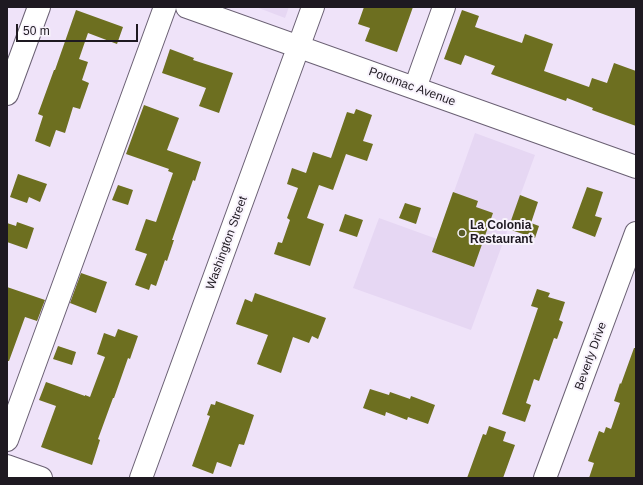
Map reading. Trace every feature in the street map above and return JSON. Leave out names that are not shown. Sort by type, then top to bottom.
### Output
[{"type":"street","points":[[7,94],[39,7]]},
{"type":"street","points":[[7,440],[165,7]]},
{"type":"street","name":"Potomac Avenue","points":[[187,7],[636,167]]},
{"type":"street","name":"Washington Street","points":[[141,478],[313,7]]},
{"type":"street","points":[[415,88],[444,7]]},
{"type":"street","name":"Beverly Drive","points":[[545,478],[636,233]]},
{"type":"street","points":[[7,466],[41,478]]},
{"type":"shaded area","points":[[256,7],[289,7],[285,18]]},
{"type":"shaded area","points":[[475,133],[535,155],[471,330],[353,288],[379,218],[437,239]]},
{"type":"building","points":[[364,7],[413,7],[397,52],[365,41],[370,28],[358,24]]},
{"type":"building","points":[[76,10],[123,27],[117,44],[88,33],[79,59],[88,62],[82,80],[89,83],[80,109],[73,107],[65,133],[56,130],[50,147],[35,141],[43,116],[38,114]]},
{"type":"building","points":[[462,10],[479,16],[475,27],[522,43],[525,34],[553,44],[544,71],[589,87],[592,78],[607,83],[614,63],[636,71],[636,126],[592,110],[593,108],[567,98],[566,101],[491,74],[495,66],[465,55],[461,65],[444,59]]},
{"type":"building","points":[[170,49],[194,58],[193,60],[233,73],[219,113],[199,106],[206,88],[162,73]]},
{"type":"building","points":[[144,105],[179,118],[167,150],[201,162],[195,181],[193,180],[172,240],[174,240],[167,261],[165,260],[156,286],[151,284],[149,290],[135,285],[147,254],[135,250],[146,219],[156,222],[173,173],[168,171],[169,169],[126,154]]},
{"type":"building","points":[[356,109],[372,115],[363,141],[373,144],[367,161],[346,154],[333,190],[319,185],[307,218],[324,224],[310,266],[274,254],[278,242],[282,243],[290,220],[287,218],[298,188],[287,184],[292,168],[306,173],[313,152],[331,158],[347,112],[354,114]]},
{"type":"building","points":[[18,174],[47,184],[40,202],[29,197],[27,203],[10,197]]},
{"type":"building","points":[[118,185],[133,190],[128,205],[112,200]]},
{"type":"building","points":[[587,187],[603,192],[595,216],[602,218],[595,237],[572,228]]},
{"type":"building","name":"La Colonia Restaurant","points":[[453,192],[478,201],[476,207],[493,213],[474,267],[432,252]]},
{"type":"building","points":[[520,195],[538,202],[531,223],[539,226],[535,238],[508,229]]},
{"type":"building","points":[[405,203],[421,208],[416,224],[399,218]]},
{"type":"building","points":[[345,214],[363,220],[357,237],[339,231]]},
{"type":"building","points":[[17,222],[34,228],[27,249],[7,242],[7,223],[16,226]]},
{"type":"building","points":[[81,273],[107,282],[96,313],[70,303]]},
{"type":"building","points":[[7,287],[45,300],[37,321],[25,317],[9,361],[7,361]]},
{"type":"building","points":[[537,289],[550,293],[548,297],[565,302],[559,320],[563,322],[557,339],[554,338],[539,381],[534,379],[526,403],[531,405],[525,422],[502,414],[538,308],[531,306]]},
{"type":"building","points":[[255,293],[326,318],[318,339],[312,336],[309,343],[293,337],[281,373],[257,364],[268,335],[236,324],[245,299],[252,302]]},
{"type":"building","points":[[118,329],[138,336],[130,359],[128,358],[98,439],[100,440],[92,465],[41,447],[56,406],[39,400],[46,382],[90,397],[105,357],[97,354],[104,333],[115,337]]},
{"type":"building","points":[[58,346],[76,352],[72,365],[53,359]]},
{"type":"building","points":[[634,348],[636,348],[636,478],[589,478],[594,463],[588,461],[599,431],[604,433],[606,427],[611,429],[620,403],[614,401]]},
{"type":"building","points":[[370,389],[389,395],[390,392],[410,399],[411,396],[435,405],[428,424],[408,417],[407,420],[386,412],[385,416],[363,408]]},
{"type":"building","points":[[216,401],[254,415],[244,445],[239,444],[231,467],[217,462],[213,474],[192,466],[210,416],[207,415],[211,404],[215,405]]},
{"type":"building","points":[[489,426],[506,432],[503,441],[515,445],[503,478],[467,478],[483,434],[486,435]]},
{"type":"place","name":"La Colonia Restaurant","points":[[462,233]]}]
